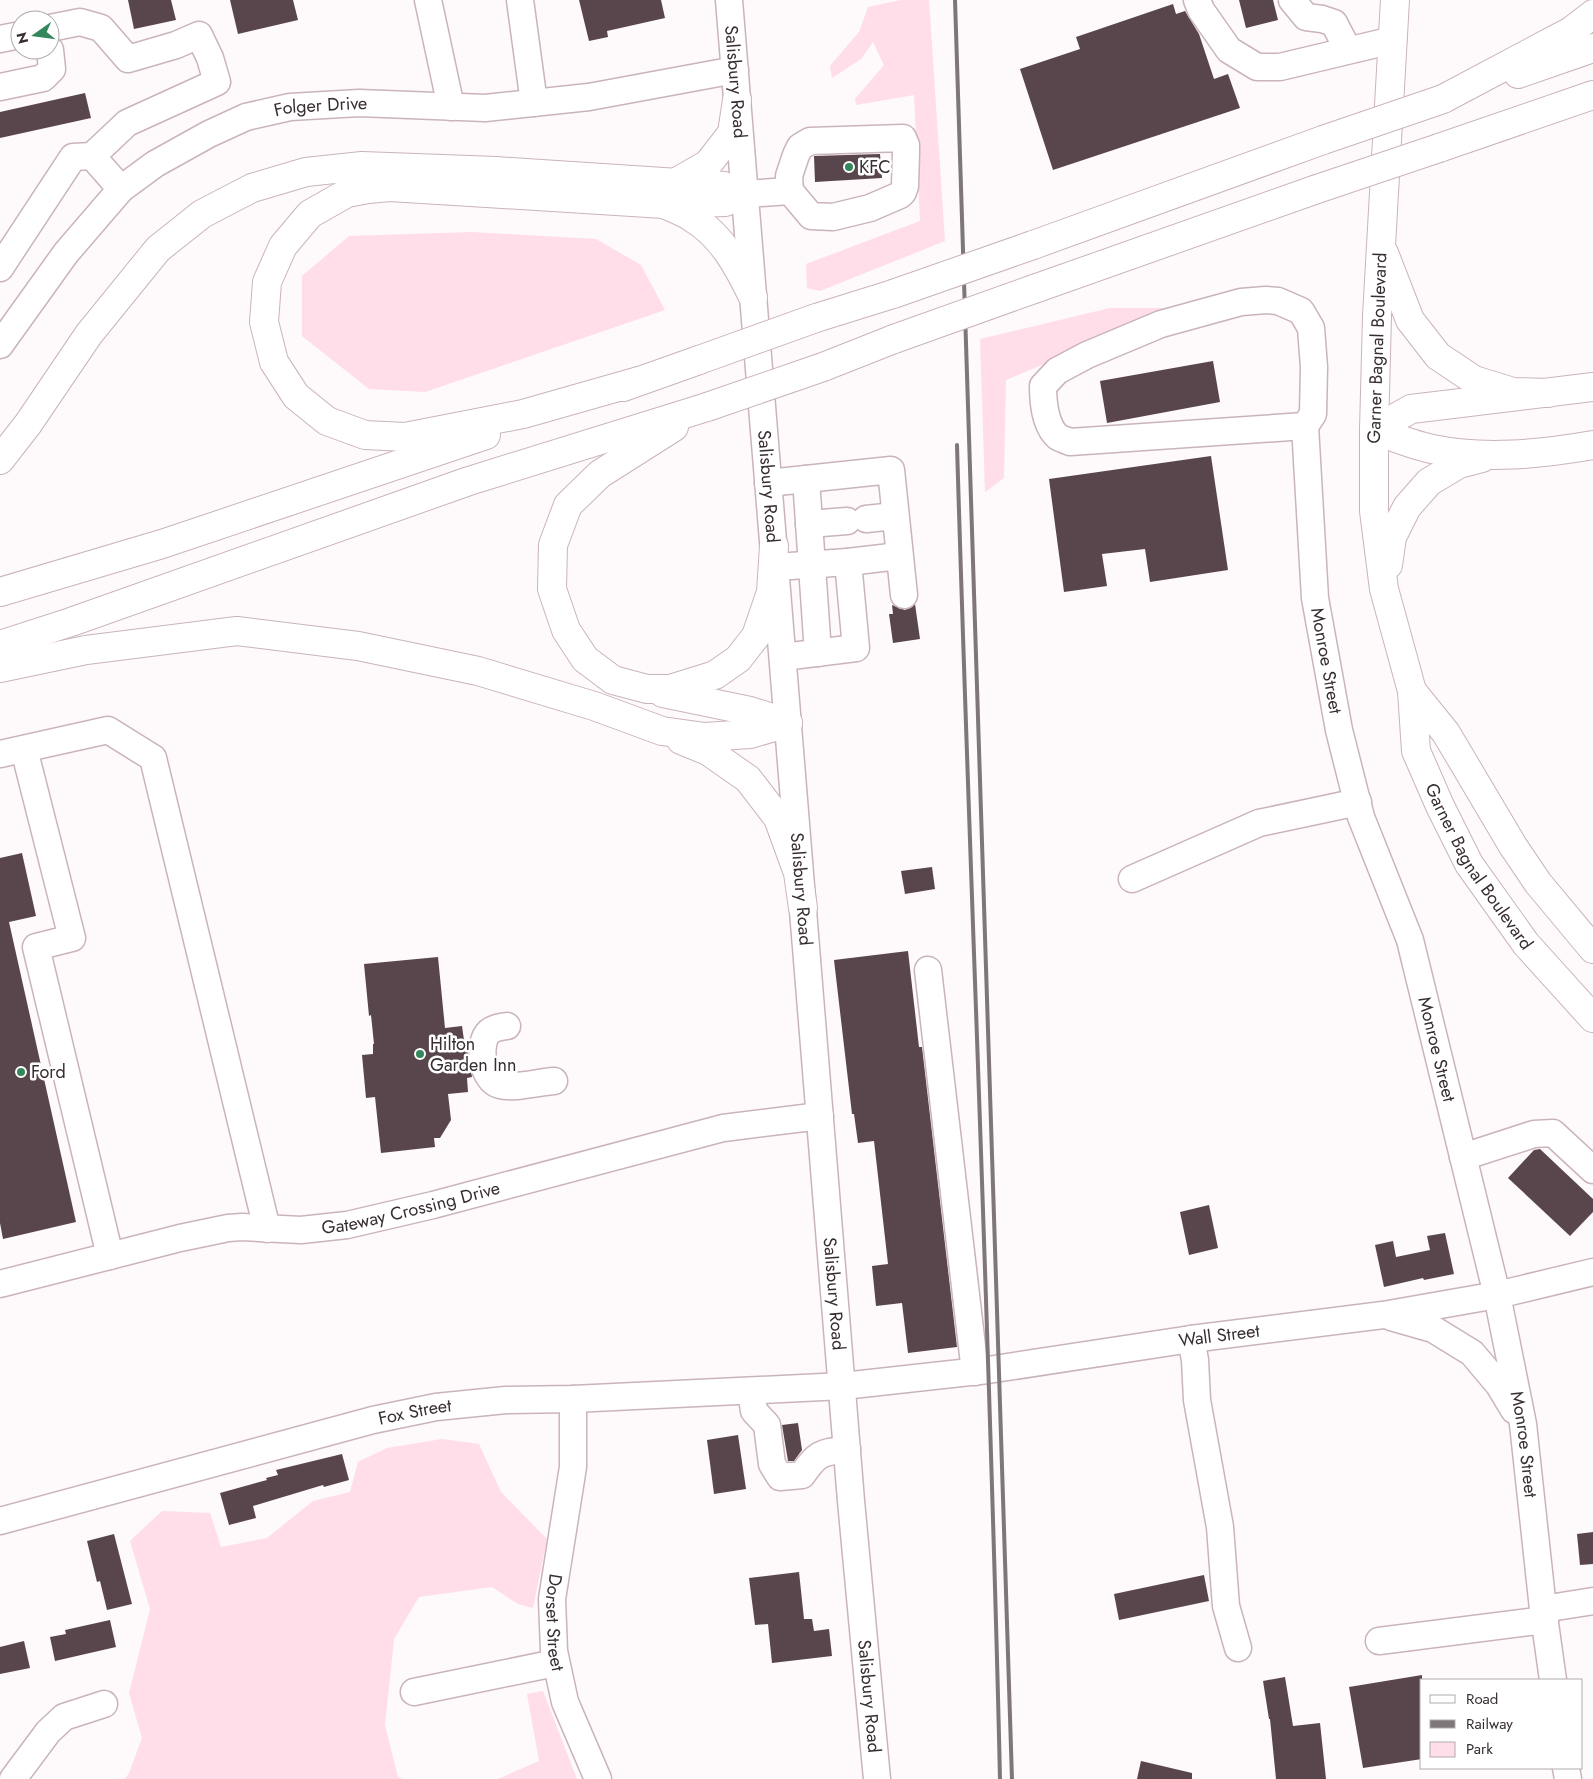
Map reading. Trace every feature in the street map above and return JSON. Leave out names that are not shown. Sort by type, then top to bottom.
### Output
[{"type":"highway","name":"Garner Bagnal Boulevard","points":[[1395,0],[1377,316],[1374,430],[1374,511],[1384,589],[1412,691],[1416,751],[1440,806],[1469,864],[1526,944],[1593,1018]]},
{"type":"highway","points":[[1443,99],[1571,31],[1593,14]]},
{"type":"highway","points":[[0,592],[162,544],[419,459],[816,318],[893,294],[1033,245],[1323,140],[1593,48]]},
{"type":"highway","points":[[0,645],[71,622],[469,481],[707,407],[1317,189],[1593,96]]},
{"type":"highway","points":[[670,193],[708,164],[732,133],[737,100]]},
{"type":"highway","points":[[0,460],[28,424],[90,334],[158,250],[202,214],[252,188],[306,172],[362,166],[524,173],[670,193],[694,218],[712,232],[737,265],[753,297]]},
{"type":"highway","points":[[639,382],[524,414],[405,437],[365,435],[327,421],[296,396],[274,362],[264,322],[267,282],[284,246],[310,214],[347,193],[368,189],[390,187],[670,193],[724,186],[745,194]]},
{"type":"highway","points":[[1381,244],[1410,320],[1438,356],[1474,380],[1513,392],[1548,393]]},
{"type":"highway","points":[[1374,430],[1410,409],[1593,388]]},
{"type":"highway","points":[[707,407],[600,474],[568,505],[553,546],[552,589],[566,630],[585,660],[613,680],[750,711],[788,723]]},
{"type":"highway","points":[[1374,430],[1432,449],[1491,456]]},
{"type":"highway","points":[[1384,589],[1392,537],[1406,507],[1429,482],[1459,464],[1491,456],[1572,449],[1593,445]]},
{"type":"highway","points":[[647,689],[670,688],[715,675],[738,659],[756,636],[771,592],[775,557]]},
{"type":"highway","points":[[0,668],[86,650],[237,631],[358,646],[478,671],[594,706],[662,731],[708,751],[748,779],[778,818],[798,873],[803,908]]},
{"type":"highway","name":"Garner Bagnal Boulevard","points":[[1412,691],[1446,733],[1513,846],[1538,883],[1593,949]]},
{"type":"highway","points":[[662,731],[706,737],[750,734],[788,723]]},
{"type":"street","points":[[428,0],[452,107]]},
{"type":"street","points":[[520,0],[534,103]]},
{"type":"street","name":"Salisbury Road","points":[[729,0],[847,1449],[877,1779]]},
{"type":"street","points":[[1197,0],[1229,50],[1257,67],[1280,67],[1393,40]]},
{"type":"street","points":[[1292,0],[1306,17],[1334,23],[1348,50]]},
{"type":"street","points":[[0,268],[73,157],[92,156],[127,123],[216,82],[210,58],[199,35],[176,45],[128,59],[101,28],[80,22],[60,26]]},
{"type":"street","points":[[0,87],[43,78],[52,69],[51,60]]},
{"type":"street","name":"Folger Drive","points":[[0,345],[66,254],[121,189],[155,164],[210,134],[246,118],[290,107],[359,103],[485,108],[589,97],[735,70]]},
{"type":"street","points":[[902,138],[904,141],[906,152],[905,186],[900,195],[858,212],[834,217],[821,217],[811,216],[790,191],[789,176],[796,155],[800,147],[810,140],[902,138]]},
{"type":"street","points":[[92,156],[121,189]]},
{"type":"street","points":[[745,194],[790,191]]},
{"type":"street","points":[[1278,301],[1301,311],[1311,328],[1314,367],[1313,414],[1305,426],[1070,442],[1058,436],[1050,424],[1043,402],[1043,386],[1057,371],[1086,355],[1161,324],[1241,302],[1278,301]]},
{"type":"street","name":"Monroe Street","points":[[1305,426],[1314,598],[1339,730],[1361,817],[1410,940],[1497,1295],[1523,1424],[1553,1679]]},
{"type":"street","points":[[768,483],[891,470],[904,595]]},
{"type":"street","points":[[806,479],[818,653]]},
{"type":"street","points":[[809,524],[895,516]]},
{"type":"street","points":[[775,557],[812,563],[848,562],[900,556]]},
{"type":"street","points":[[783,657],[856,648],[848,562]]},
{"type":"street","points":[[110,1256],[36,947],[72,938],[12,751],[108,730],[153,758],[267,1229]]},
{"type":"street","points":[[1132,879],[1259,823],[1358,802]]},
{"type":"street","points":[[928,970],[975,1372]]},
{"type":"street","points":[[507,1026],[491,1030],[484,1042],[485,1068],[490,1079],[501,1086],[554,1081]]},
{"type":"street","name":"Gateway Crossing Drive","points":[[0,1284],[228,1228],[301,1230],[347,1225],[433,1205],[723,1128],[820,1116]]},
{"type":"street","points":[[1463,1157],[1534,1134],[1553,1133],[1593,1170]]},
{"type":"street","name":"Wall Street","points":[[842,1386],[975,1372],[1190,1339],[1383,1315],[1497,1295],[1593,1272]]},
{"type":"street","points":[[1383,1315],[1433,1329],[1472,1353],[1499,1385],[1523,1424]]},
{"type":"street","points":[[1190,1339],[1194,1360],[1197,1400],[1220,1527],[1226,1606],[1238,1648]]},
{"type":"street","name":"Fox Street","points":[[0,1521],[373,1420],[427,1408],[506,1400],[842,1386]]},
{"type":"street","points":[[751,1391],[754,1411],[767,1426],[772,1464],[780,1477],[802,1475],[813,1460],[823,1453],[847,1449]]},
{"type":"street","name":"Dorset Street","points":[[573,1398],[572,1468],[552,1599],[555,1663],[565,1702],[598,1779]]},
{"type":"street","points":[[1380,1641],[1544,1615],[1593,1601]]},
{"type":"street","points":[[414,1692],[555,1663]]},
{"type":"street","points":[[13,1779],[48,1732],[64,1717],[104,1704]]},
{"type":"green space","points":[[901,0],[929,0],[945,241],[820,291],[807,288],[806,264],[920,221],[914,95],[856,105],[855,99],[884,65],[873,42],[861,59],[832,78],[830,66],[859,32],[868,7]]},
{"type":"green space","points":[[472,232],[596,239],[641,265],[665,310],[425,392],[369,389],[302,336],[302,276],[349,236]]},
{"type":"green space","points":[[1110,308],[1179,308],[1006,380],[1004,478],[985,492],[980,339]]},
{"type":"green space","points":[[442,1439],[479,1444],[501,1492],[547,1539],[533,1608],[518,1604],[492,1587],[419,1597],[394,1639],[385,1725],[398,1777],[403,1779],[125,1779],[142,1738],[129,1693],[150,1609],[130,1541],[162,1511],[210,1513],[221,1547],[267,1538],[313,1501],[350,1492],[358,1462],[387,1448]]},
{"type":"green space","points":[[543,1691],[577,1779],[498,1779],[539,1761],[527,1694]]},
{"type":"building","points":[[128,0],[171,0],[176,20],[134,29]]},
{"type":"building","points":[[230,0],[293,0],[298,20],[238,34]]},
{"type":"building","points":[[579,0],[661,0],[665,18],[607,31],[608,37],[589,41]]},
{"type":"building","points":[[1239,0],[1273,0],[1278,20],[1246,28]]},
{"type":"building","points":[[1173,4],[1176,14],[1185,11],[1199,34],[1214,79],[1228,74],[1240,108],[1053,170],[1020,69],[1080,49],[1076,37]]},
{"type":"building","points":[[85,93],[91,118],[0,138],[0,112]]},
{"type":"building","points":[[880,154],[882,178],[815,182],[814,156]]},
{"type":"building","points":[[1213,361],[1220,402],[1107,423],[1100,381]]},
{"type":"building","points":[[1211,456],[1228,570],[1150,582],[1145,549],[1102,554],[1107,586],[1064,592],[1049,479]]},
{"type":"building","points":[[915,604],[920,639],[893,643],[889,614],[893,614],[892,605],[905,610]]},
{"type":"building","name":"Ford","points":[[22,853],[36,916],[9,922],[76,1222],[3,1239],[0,1223],[0,858]]},
{"type":"building","points":[[932,867],[935,889],[905,894],[901,871]]},
{"type":"building","points":[[908,951],[919,1047],[922,1047],[957,1347],[908,1353],[902,1303],[876,1306],[872,1266],[888,1264],[874,1141],[858,1143],[854,1114],[852,1114],[834,960]]},
{"type":"building","name":"Hilton Garden Inn","points":[[438,957],[445,1028],[462,1026],[464,1040],[469,1039],[468,1054],[472,1077],[467,1078],[468,1092],[448,1094],[451,1120],[440,1138],[434,1138],[435,1147],[381,1153],[375,1097],[366,1098],[362,1055],[373,1054],[374,1044],[364,964]]},
{"type":"building","points":[[1540,1149],[1593,1199],[1593,1212],[1570,1236],[1508,1178],[1534,1150]]},
{"type":"building","points":[[1209,1205],[1218,1248],[1189,1255],[1180,1212]]},
{"type":"building","points":[[1445,1233],[1454,1274],[1424,1280],[1423,1278],[1384,1287],[1375,1245],[1393,1241],[1396,1257],[1430,1250],[1427,1236]]},
{"type":"building","points":[[798,1423],[802,1450],[794,1461],[788,1461],[782,1425]]},
{"type":"building","points":[[738,1435],[746,1489],[714,1494],[707,1440]]},
{"type":"building","points":[[342,1454],[349,1480],[324,1487],[323,1485],[253,1506],[256,1518],[229,1525],[220,1493],[267,1480],[266,1478],[278,1475],[276,1470]]},
{"type":"building","points":[[1593,1532],[1593,1564],[1580,1565],[1577,1534]]},
{"type":"building","points":[[114,1534],[132,1604],[107,1610],[100,1581],[97,1582],[87,1541]]},
{"type":"building","points":[[799,1572],[804,1619],[812,1619],[814,1631],[829,1629],[832,1656],[772,1663],[768,1624],[755,1625],[749,1578]]},
{"type":"building","points":[[1204,1575],[1209,1601],[1119,1620],[1114,1594]]},
{"type":"building","points":[[110,1620],[116,1647],[55,1661],[50,1637],[66,1634],[65,1630]]},
{"type":"building","points":[[24,1641],[30,1668],[0,1674],[0,1647]]},
{"type":"building","points":[[1422,1675],[1422,1679],[1420,1679],[1420,1759],[1363,1768],[1349,1687]]},
{"type":"building","points":[[1285,1677],[1293,1726],[1320,1723],[1326,1779],[1276,1779],[1270,1719],[1263,1681]]},
{"type":"building","points":[[1141,1761],[1192,1773],[1192,1779],[1137,1779]]},
{"type":"railway","points":[[955,0],[1012,1779]]},
{"type":"railway","points":[[957,445],[991,1445],[1000,1779]]},
{"type":"place","name":"KFC","points":[[849,167]]},
{"type":"place","name":"Hilton Garden Inn","points":[[420,1054]]},
{"type":"place","name":"Ford","points":[[21,1072]]}]
